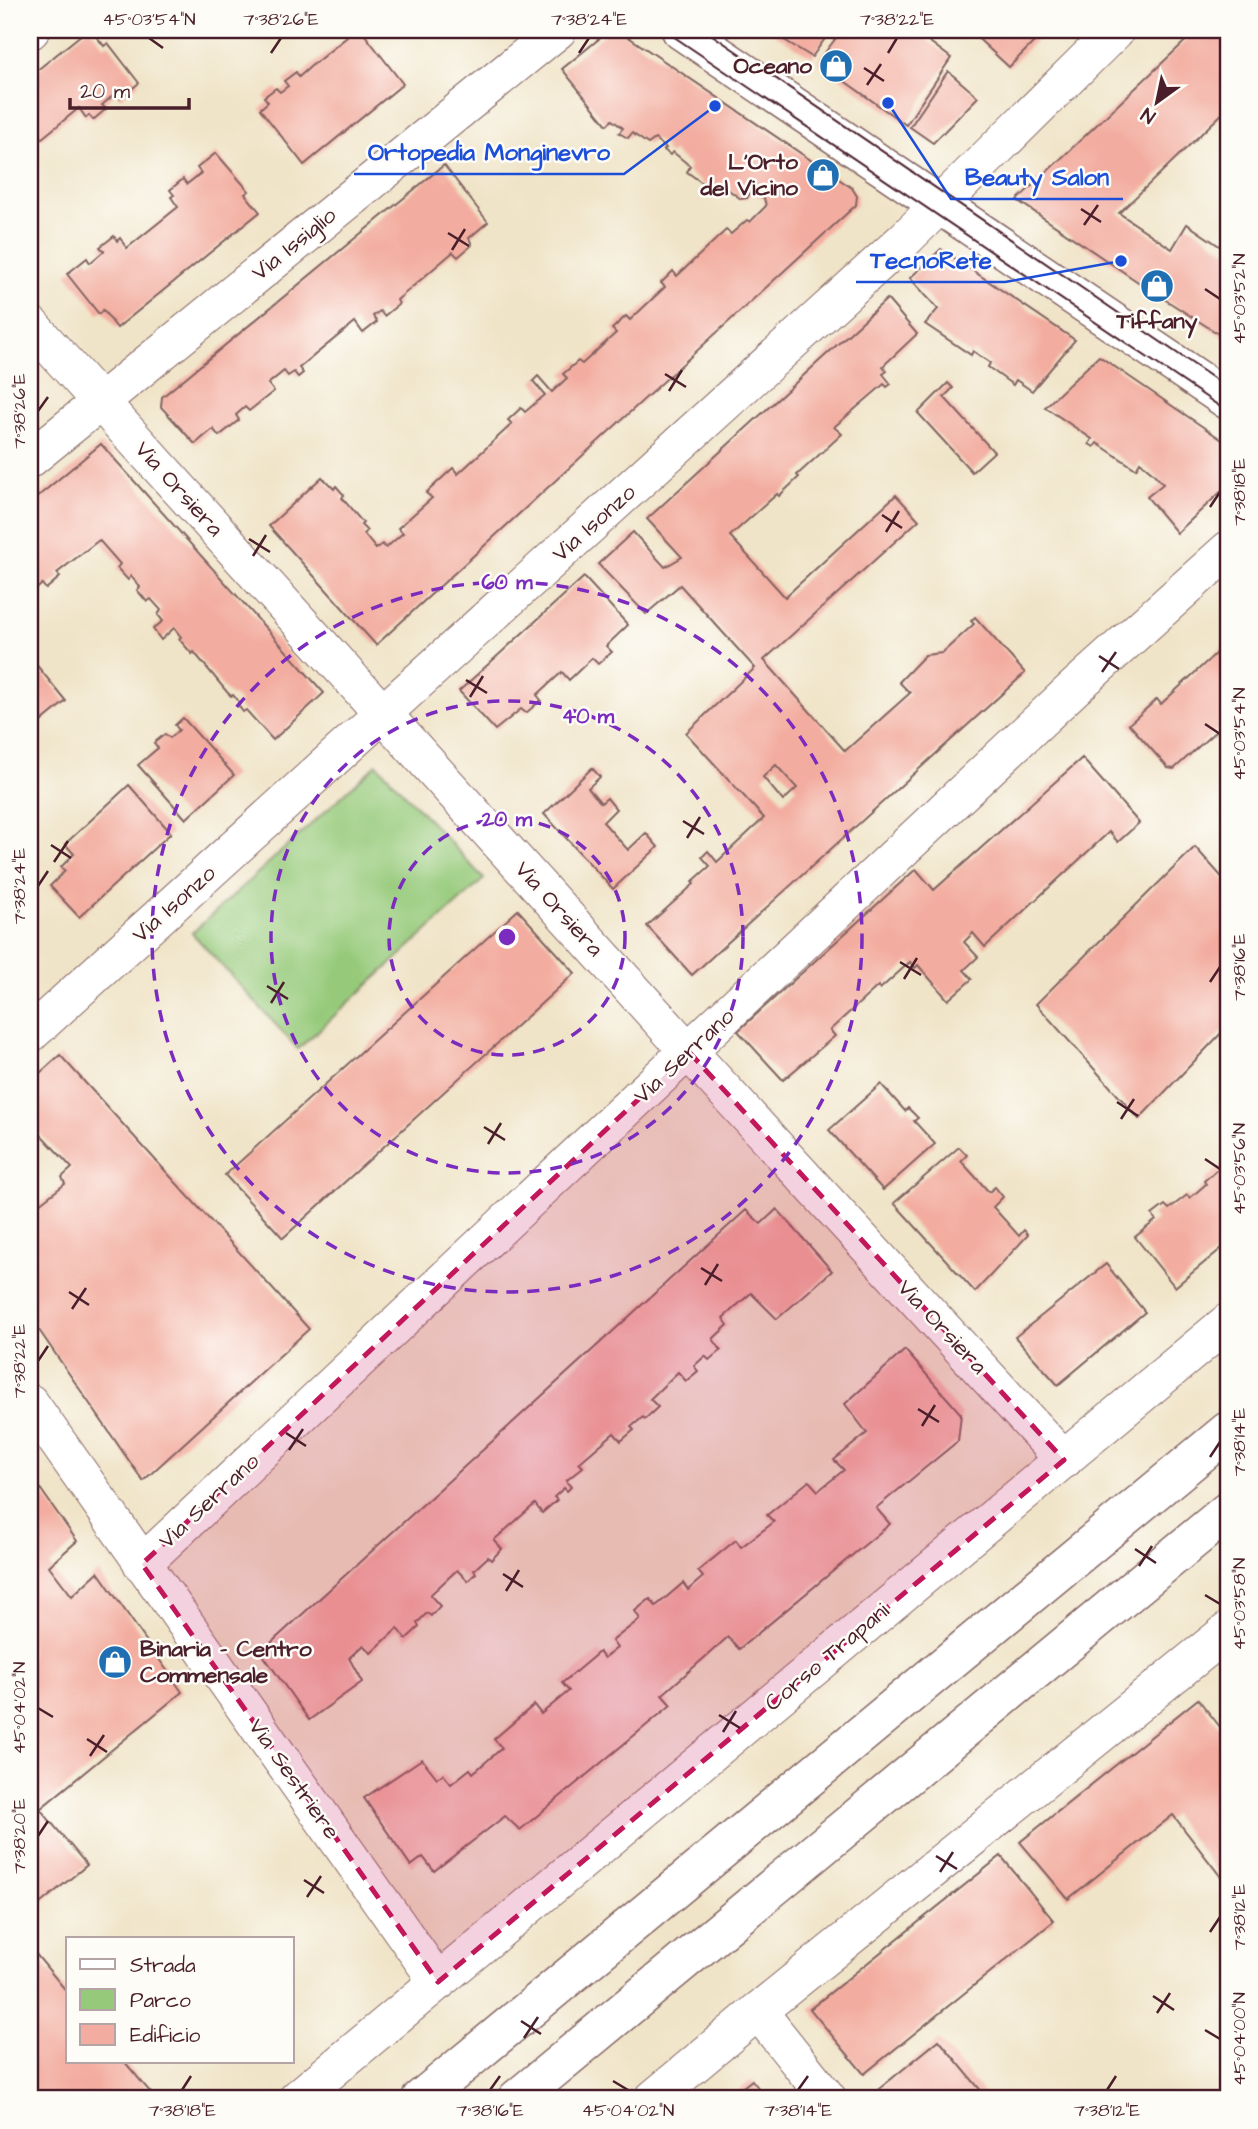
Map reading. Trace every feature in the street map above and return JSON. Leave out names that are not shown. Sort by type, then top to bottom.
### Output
[{"type":"main road","points":[[681,30],[1228,400]]},
{"type":"main road","points":[[421,2099],[1228,1430]]},
{"type":"main road","points":[[517,2099],[1228,1511]]},
{"type":"street","name":"Via Issiglio","points":[[30,459],[558,30]]},
{"type":"street","name":"Via Isonzo","points":[[30,1034],[941,205],[1116,30]]},
{"type":"street","name":"Via Orsiera","points":[[30,324],[689,1052],[1065,1460]]},
{"type":"street","name":"Via Serrano","points":[[142,1564],[1062,699],[1228,550]]},
{"type":"street","name":"Corso Trapani","points":[[297,2099],[1228,1322]]},
{"type":"street","name":"Via Sestriere","points":[[30,1403],[438,1982]]},
{"type":"street","points":[[653,2099],[758,2011],[1226,1639]]},
{"type":"street","points":[[758,2011],[828,2099]]},
{"type":"highlighted area","points":[[689,1052],[1064,1460],[438,1982],[142,1564]]},
{"type":"green space","points":[[377,764],[484,879],[298,1049],[192,933]]},
{"type":"building","points":[[87,30],[91,30],[104,46],[108,43],[139,83],[120,98],[116,93],[102,105],[106,109],[93,120],[89,115],[86,118],[79,108],[30,148],[30,76]]},
{"type":"building","points":[[348,30],[361,30],[403,84],[304,165],[260,109],[268,102],[264,97],[276,88],[280,92],[288,86],[284,81],[296,72],[299,77],[347,37],[344,33]]},
{"type":"building","points":[[610,30],[618,30],[852,188],[857,196],[856,205],[376,645],[269,526],[322,477],[344,495],[342,498],[363,523],[361,525],[367,531],[364,534],[376,549],[382,544],[386,548],[403,533],[398,528],[432,498],[426,493],[453,468],[458,474],[512,424],[508,420],[521,408],[525,412],[545,395],[533,381],[538,376],[552,392],[567,378],[563,374],[578,361],[582,364],[616,333],[612,329],[626,316],[630,320],[665,287],[661,283],[673,271],[677,276],[726,230],[731,234],[747,220],[750,222],[766,206],[764,198],[751,192],[747,198],[741,199],[723,186],[718,194],[687,172],[690,166],[673,152],[670,155],[655,139],[648,144],[632,133],[628,138],[619,133],[623,128],[612,120],[607,125],[562,69]]},
{"type":"building","points":[[768,30],[831,30],[812,57]]},
{"type":"building","points":[[842,30],[914,30],[951,58],[906,125],[818,62]]},
{"type":"building","points":[[969,30],[1046,30],[1009,67]]},
{"type":"building","points":[[1197,30],[1228,30],[1228,108],[1119,213],[1172,249],[1187,224],[1228,252],[1228,340],[1017,200]]},
{"type":"building","points":[[948,71],[978,97],[933,143],[910,127]]},
{"type":"building","points":[[216,153],[249,191],[245,194],[260,212],[117,328],[103,310],[99,314],[67,274],[87,258],[90,263],[104,251],[100,247],[114,236],[117,241],[120,238],[127,248],[178,207],[170,190],[183,179],[187,184],[201,173],[197,168]]},
{"type":"building","points":[[444,165],[488,222],[469,238],[472,245],[458,257],[453,252],[397,300],[399,304],[384,316],[380,311],[373,316],[377,322],[363,333],[355,322],[299,368],[303,373],[298,377],[294,372],[288,376],[284,371],[268,384],[274,391],[249,411],[245,407],[236,415],[239,420],[219,436],[213,429],[195,444],[161,407],[162,397]]},
{"type":"building","points":[[941,249],[1075,340],[1032,391],[1016,380],[1013,385],[988,367],[990,363],[973,351],[971,355],[925,324],[938,309],[910,278]]},
{"type":"building","points":[[887,299],[917,334],[883,366],[887,371],[883,374],[891,384],[887,387],[884,384],[834,427],[842,434],[797,475],[799,477],[779,496],[777,494],[730,536],[785,597],[896,495],[919,520],[764,660],[845,751],[910,693],[899,682],[925,655],[942,653],[974,624],[971,621],[975,617],[1025,673],[692,975],[647,926],[710,866],[702,857],[708,851],[717,862],[764,818],[686,733],[755,668],[680,585],[646,614],[598,564],[633,532],[665,567],[682,557],[647,519]],"holes":[[[776,765],[797,788],[783,801],[763,777]]]},
{"type":"building","points":[[1099,356],[1228,444],[1228,485],[1177,533],[1147,497],[1163,484],[1153,473],[1140,462],[1136,469],[1097,443],[1094,447],[1089,444],[1092,439],[1045,407]]},
{"type":"building","points":[[948,383],[953,388],[944,397],[994,452],[972,472],[918,413]]},
{"type":"building","points":[[101,444],[324,693],[273,740],[246,710],[243,712],[238,705],[240,703],[227,692],[194,652],[192,654],[179,639],[181,637],[174,628],[161,640],[153,629],[163,621],[158,615],[161,610],[151,599],[147,602],[137,590],[140,587],[131,576],[128,580],[117,568],[120,564],[99,540],[57,573],[60,577],[46,589],[42,584],[30,595],[30,503]]},
{"type":"building","points":[[584,577],[628,625],[606,646],[612,652],[598,664],[592,658],[569,680],[562,672],[537,695],[541,700],[526,713],[521,709],[495,730],[459,691]]},
{"type":"building","points":[[1228,642],[1228,720],[1174,769],[1168,768],[1129,724],[1157,699],[1161,704]]},
{"type":"building","points":[[30,657],[66,701],[37,725],[30,716]]},
{"type":"building","points":[[183,718],[234,775],[186,819],[138,765],[158,748],[154,743],[165,734],[170,738],[179,730],[175,725]]},
{"type":"building","points":[[1082,758],[1139,823],[1118,842],[1109,832],[985,947],[973,933],[964,942],[978,957],[964,970],[972,979],[948,1000],[918,965],[915,968],[910,962],[880,989],[878,986],[830,1030],[835,1036],[783,1080],[738,1031],[916,869],[934,890]]},
{"type":"building","points":[[592,768],[600,777],[588,788],[601,803],[607,798],[616,809],[603,822],[628,850],[646,833],[658,847],[613,889],[544,814]]},
{"type":"building","points":[[129,785],[171,833],[79,917],[50,886],[65,871],[61,867],[74,854],[65,844]]},
{"type":"building","points":[[1195,847],[1228,884],[1228,1026],[1139,1119],[1036,1004]]},
{"type":"building","points":[[518,910],[575,973],[283,1238],[225,1175]]},
{"type":"building","points":[[60,1055],[309,1329],[143,1481],[30,1317],[30,1211],[65,1184],[62,1177],[72,1168],[30,1123],[30,1082]]},
{"type":"building","points":[[881,1084],[905,1111],[908,1108],[918,1118],[914,1121],[935,1144],[883,1190],[829,1130]]},
{"type":"building","points":[[959,1147],[967,1155],[961,1161],[989,1192],[995,1187],[1003,1197],[993,1207],[1019,1236],[1024,1230],[1028,1235],[975,1292],[894,1203]]},
{"type":"building","points":[[1228,1160],[1228,1243],[1175,1287],[1135,1237],[1156,1220],[1152,1215],[1165,1205],[1169,1209],[1187,1195],[1190,1198],[1206,1184],[1204,1181]]},
{"type":"building","points":[[777,1209],[832,1271],[777,1319],[751,1293],[723,1318],[728,1325],[713,1339],[721,1350],[709,1360],[705,1356],[694,1366],[698,1371],[686,1381],[678,1372],[650,1399],[658,1407],[631,1427],[634,1430],[621,1441],[614,1433],[579,1463],[583,1467],[566,1481],[571,1487],[567,1491],[564,1488],[554,1497],[557,1500],[542,1513],[535,1504],[494,1540],[502,1549],[491,1560],[488,1557],[474,1570],[476,1573],[468,1581],[457,1570],[430,1595],[440,1606],[431,1616],[427,1613],[417,1623],[419,1627],[406,1639],[398,1628],[371,1653],[363,1645],[349,1658],[362,1682],[309,1720],[261,1652],[746,1210],[761,1224]]},
{"type":"building","points":[[1106,1264],[1145,1312],[1058,1385],[1015,1337]]},
{"type":"building","points":[[905,1350],[961,1414],[958,1441],[876,1508],[890,1524],[739,1649],[728,1637],[662,1695],[671,1705],[520,1830],[505,1816],[434,1871],[423,1857],[411,1866],[364,1798],[422,1759],[437,1778],[443,1774],[451,1784],[470,1769],[473,1773],[502,1748],[494,1739],[534,1705],[541,1714],[569,1691],[562,1683],[599,1652],[604,1658],[617,1648],[612,1641],[640,1619],[635,1611],[650,1599],[656,1606],[683,1583],[688,1590],[703,1577],[698,1571],[736,1540],[741,1547],[774,1522],[767,1515],[809,1481],[818,1491],[844,1470],[834,1460],[867,1433],[845,1404]]},
{"type":"building","points":[[30,1474],[77,1541],[49,1566],[72,1596],[98,1572],[182,1692],[40,1809],[87,1865],[30,1912]]},
{"type":"building","points":[[1198,1699],[1228,1737],[1228,1886],[1173,1815],[1068,1899],[1020,1842]]},
{"type":"building","points":[[1001,1856],[1054,1921],[864,2074],[810,2009]]},
{"type":"building","points":[[30,1947],[66,1991],[66,2062],[125,2062],[156,2099],[30,2099]]},
{"type":"building","points":[[939,2040],[988,2099],[877,2099],[873,2094]]},
{"type":"building","points":[[752,2080],[767,2099],[728,2099],[734,2094]]},
{"type":"tram line","points":[[664,30],[1228,412]]},
{"type":"tram line","points":[[705,30],[1228,388]]},
{"type":"place","name":"Oceano","points":[[836,66]]},
{"type":"place","name":"Beauty Salon","points":[[888,103]]},
{"type":"place","name":"Ortopedia Monginevro","points":[[715,106]]},
{"type":"place","name":"L'Orto del Vicino","points":[[823,175]]},
{"type":"place","name":"TecnoRete","points":[[1121,261]]},
{"type":"place","name":"Tiffany","points":[[1157,286]]},
{"type":"place","name":"Binaria - Centro Commensale","points":[[115,1662]]}]
